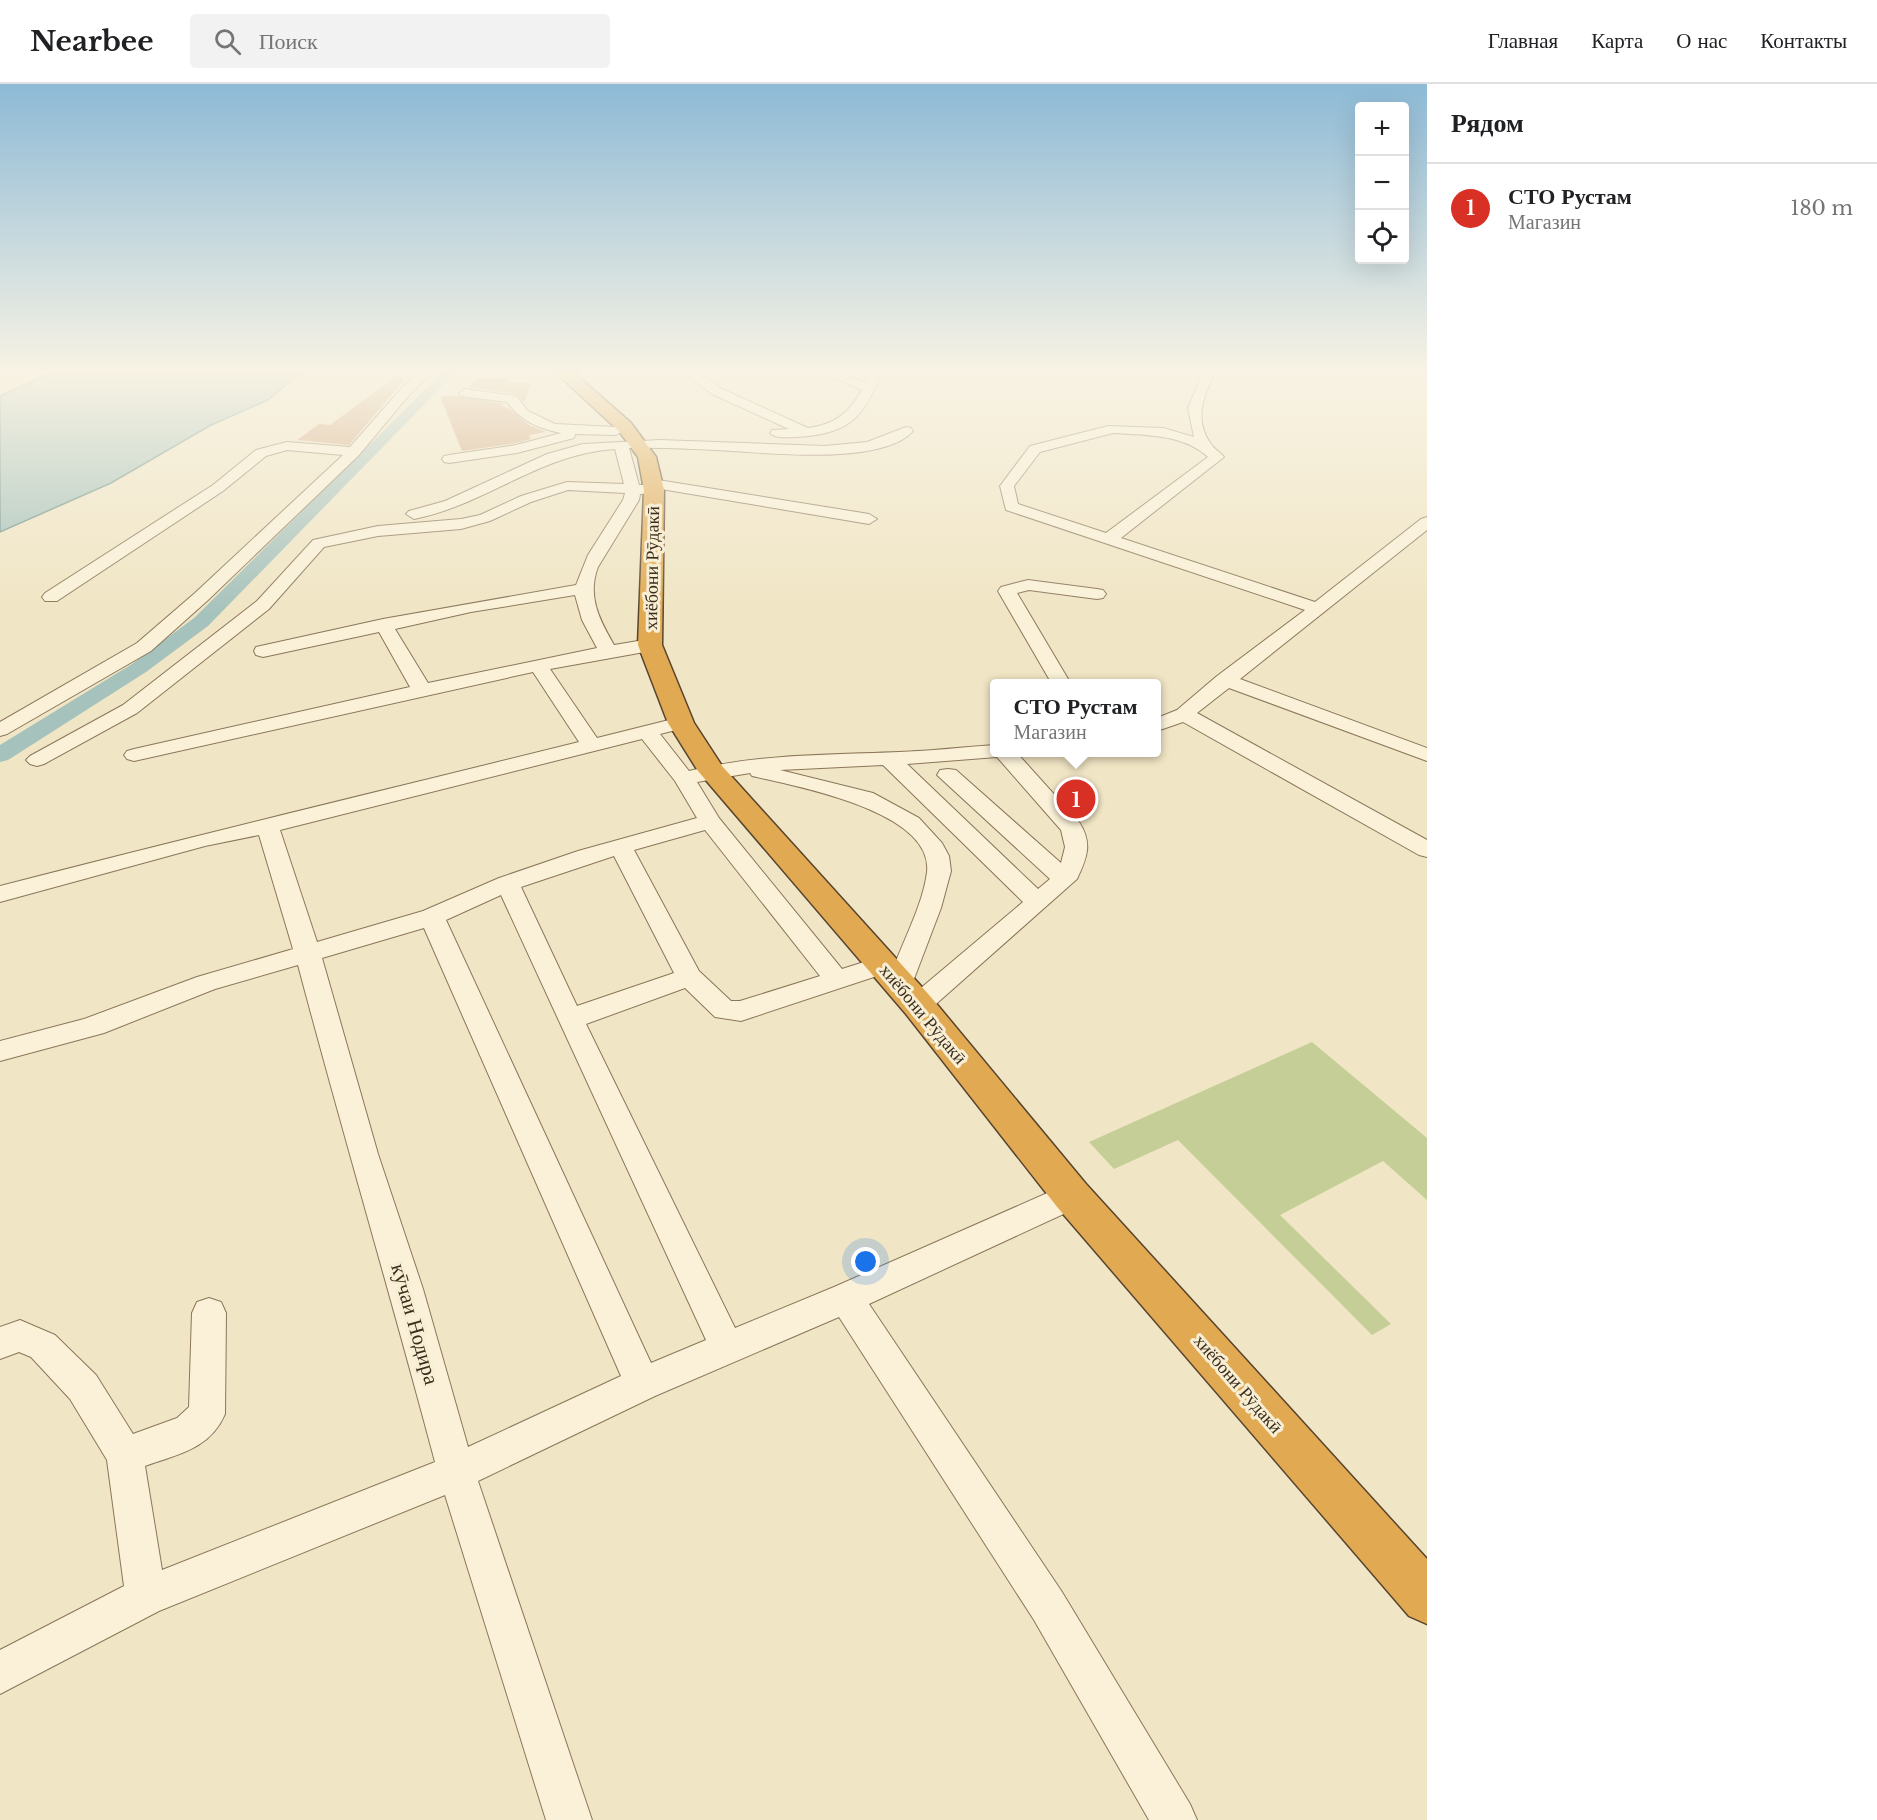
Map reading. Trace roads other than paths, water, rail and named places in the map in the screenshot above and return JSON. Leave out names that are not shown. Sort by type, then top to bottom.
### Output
[{"type":"highway","name":"хиёбони Рӯдакӣ","points":[[645,453],[647,458],[650,645],[681,723],[714,772],[900,985],[1072,1196],[1427,1598]]},
{"type":"street","points":[[51,597],[218,488],[261,453]]},
{"type":"street","points":[[0,730],[144,647],[201,597],[353,453]]},
{"type":"street","points":[[449,459],[490,453]]},
{"type":"street","points":[[37,760],[130,709],[263,606],[319,543],[338,528],[351,523],[428,512],[450,506],[553,456],[566,453]]},
{"type":"street","points":[[1032,453],[1007,486],[1011,507],[1317,608]]},
{"type":"street","points":[[1109,539],[1217,457],[1212,453]]},
{"type":"street","points":[[319,543],[378,531],[461,524],[485,518],[525,499],[567,486],[646,487],[869,519]]},
{"type":"street","points":[[608,651],[590,617],[583,589],[587,572],[631,500],[646,487]]},
{"type":"street","points":[[1161,723],[1184,714],[1224,680],[1427,522]]},
{"type":"street","points":[[1059,679],[1007,591],[1028,585],[1097,594]]},
{"type":"street","points":[[263,651],[382,624],[544,593],[583,589]]},
{"type":"street","points":[[382,624],[422,690]]},
{"type":"street","points":[[134,755],[538,665],[650,645]]},
{"type":"street","points":[[538,665],[591,745]]},
{"type":"street","points":[[1224,680],[1427,755]]},
{"type":"street","points":[[1184,714],[1427,850]]},
{"type":"street","points":[[0,894],[203,840],[268,826],[681,723]]},
{"type":"street","points":[[647,731],[714,772],[774,776],[865,798],[911,823],[931,843],[937,856],[939,871],[929,908],[900,985]]},
{"type":"street","points":[[714,772],[990,751]]},
{"type":"street","points":[[621,847],[689,977],[724,1010],[741,1011],[837,980],[900,985],[1036,902],[1065,879],[1079,848],[1077,837],[1064,819],[1008,757]]},
{"type":"street","points":[[889,759],[1036,902]]},
{"type":"street","points":[[714,772],[710,821],[837,980]]},
{"type":"street","points":[[948,776],[1065,879]]},
{"type":"street","points":[[0,1051],[94,1026],[179,992],[432,917],[507,883],[586,856],[710,821]]},
{"type":"street","name":"кӯчаи Нодира","points":[[268,826],[308,955],[363,1154],[406,1289],[456,1472],[569,1820]]},
{"type":"street","points":[[507,883],[727,1348]]},
{"type":"street","points":[[432,917],[642,1384]]},
{"type":"street","points":[[570,1019],[689,977]]},
{"type":"street","points":[[0,1673],[146,1596],[456,1472],[642,1384],[846,1298],[1072,1196]]},
{"type":"street","points":[[846,1298],[1048,1606],[1174,1820]]},
{"type":"street","points":[[125,1455],[189,1432],[207,1414],[209,1312]]},
{"type":"street","points":[[0,1343],[20,1336],[43,1346],[83,1387],[125,1455],[146,1596]]},
{"type":"water","points":[[0,453],[163,453],[111,483],[0,532]]},
{"type":"waterway","points":[[0,755],[139,668],[201,622],[369,453]]},
{"type":"place","name":"СТО Рустам","points":[[1076,799]]}]
